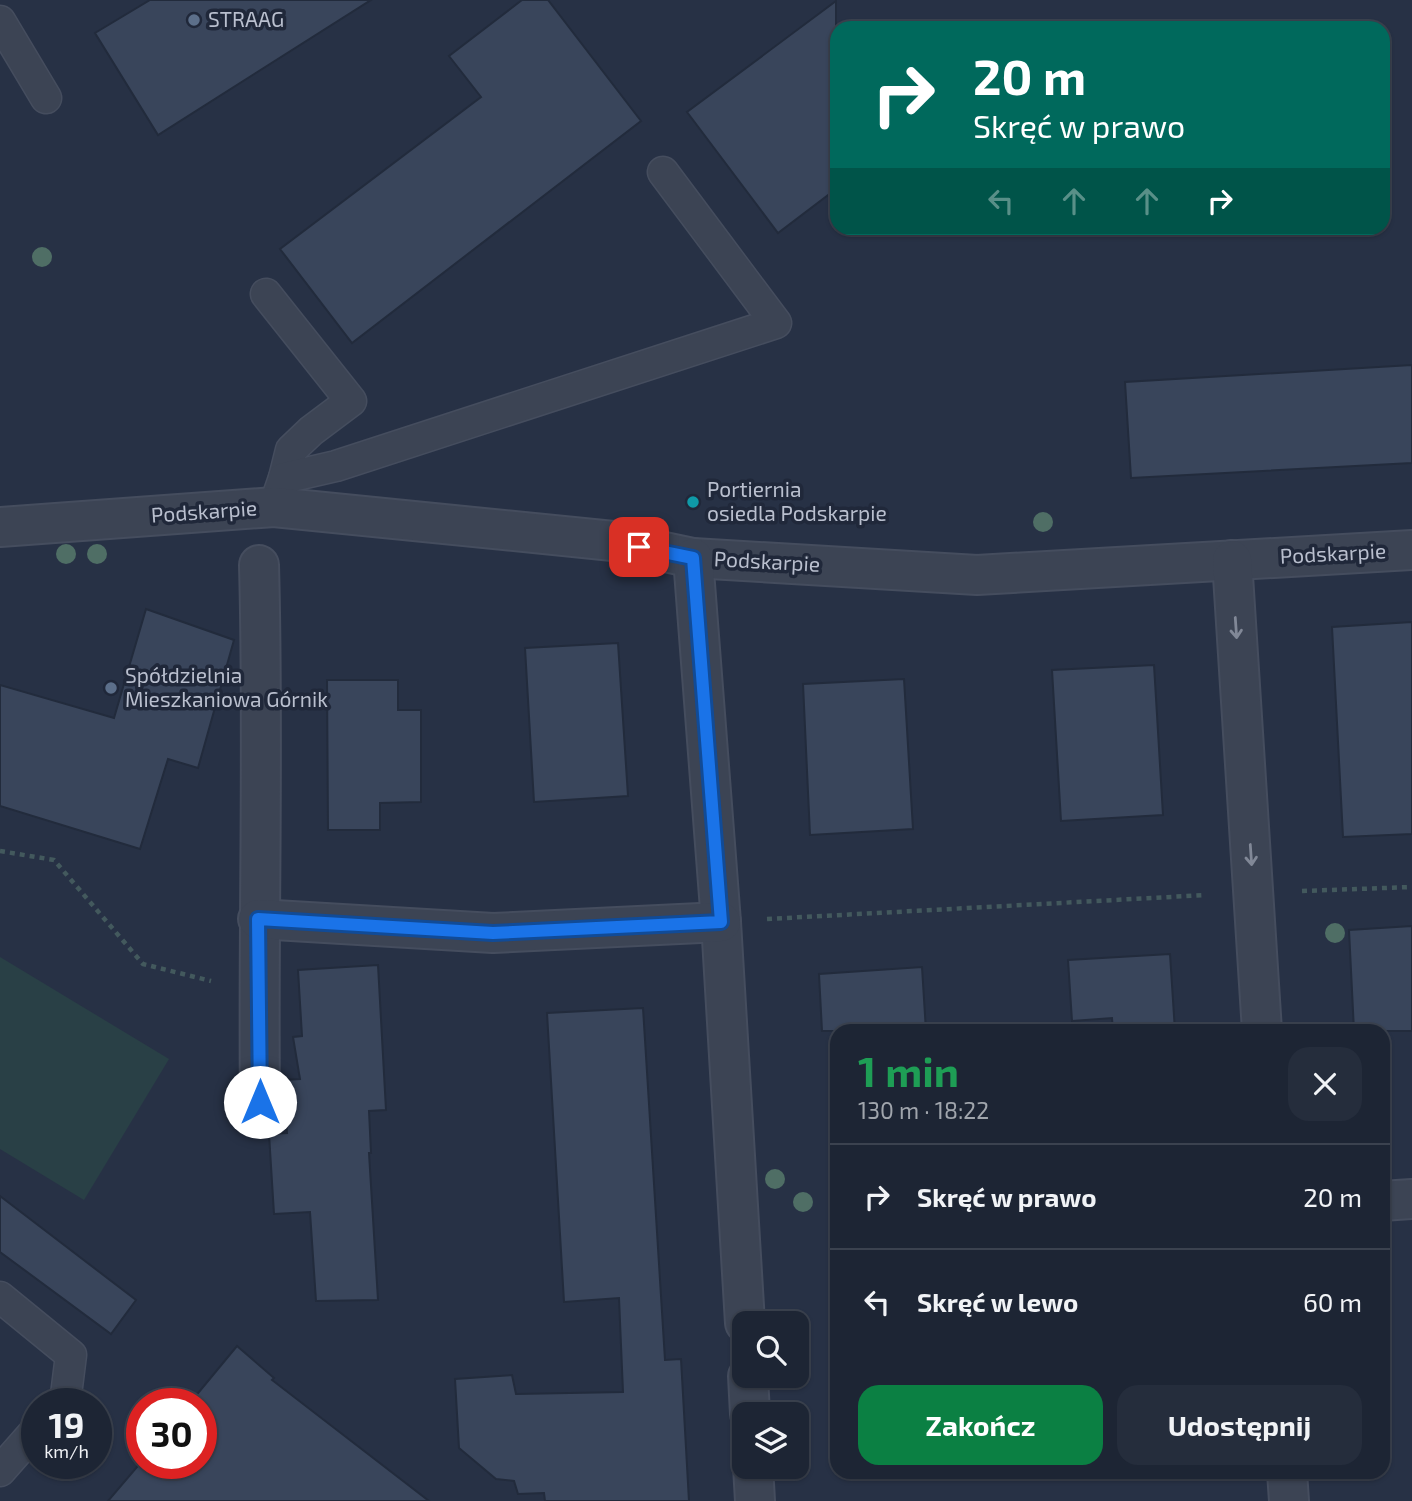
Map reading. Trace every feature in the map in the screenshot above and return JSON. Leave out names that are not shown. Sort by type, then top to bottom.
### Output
[{"type":"street","name":"Podskarpie","points":[[0,527],[279,493],[612,541],[693,558],[976,575],[1412,550]]},
{"type":"street","points":[[693,558],[721,922],[743,1311]]},
{"type":"street","points":[[1232,560],[1262,1024]]},
{"type":"street","points":[[259,565],[262,693],[258,919],[260,1102]]},
{"type":"street","points":[[258,919],[493,933],[721,922]]},
{"type":"street","points":[[1390,1200],[1412,1199]]},
{"type":"street","points":[[754,1479],[755,1501]]},
{"type":"street","points":[[1287,1479],[1289,1501]]},
{"type":"lane","points":[[0,21],[46,98]]},
{"type":"lane","points":[[279,493],[336,466],[776,323],[663,172]]},
{"type":"lane","points":[[266,294],[351,401],[311,430],[291,450],[279,493]]},
{"type":"lane","points":[[0,1297],[71,1355],[67,1388]]},
{"type":"lane","points":[[0,1471],[21,1447]]},
{"type":"path","points":[[0,851],[54,860],[144,964],[223,984],[259,981]]},
{"type":"path","points":[[721,922],[1412,887]]},
{"type":"green space","points":[[0,957],[169,1059],[84,1200],[0,1149]]},
{"type":"building","points":[[150,0],[371,0],[158,135],[95,33]]},
{"type":"building","points":[[522,0],[548,0],[641,121],[352,343],[280,249],[481,97],[449,56]]},
{"type":"building","points":[[836,1],[836,21],[830,21],[830,194],[778,233],[687,112]]},
{"type":"building","points":[[1412,365],[1412,463],[1131,478],[1125,382]]},
{"type":"building","points":[[146,609],[234,640],[198,768],[168,759],[140,849],[0,806],[0,685],[114,718]]},
{"type":"building","points":[[1412,622],[1412,834],[1343,837],[1332,627]]},
{"type":"building","points":[[618,643],[628,796],[534,802],[525,648]]},
{"type":"building","points":[[1154,665],[1163,815],[1061,821],[1052,670]]},
{"type":"building","points":[[904,679],[913,829],[810,835],[803,684]]},
{"type":"building","points":[[327,680],[398,680],[398,710],[421,710],[421,802],[380,803],[380,830],[328,830]]},
{"type":"building","points":[[1412,926],[1412,1031],[1390,1031],[1390,1024],[1354,1024],[1349,930]]},
{"type":"building","points":[[1170,954],[1175,1024],[1112,1024],[1112,1018],[1072,1021],[1068,960]]},
{"type":"building","points":[[378,965],[386,1110],[369,1111],[369,1153],[378,1300],[316,1301],[310,1212],[274,1214],[269,1134],[287,1133],[283,1080],[300,1079],[293,1037],[302,1036],[298,970]]},
{"type":"building","points":[[922,967],[926,1024],[830,1024],[830,1031],[822,1031],[819,974]]},
{"type":"building","points":[[643,1008],[665,1360],[681,1359],[689,1501],[545,1501],[544,1493],[518,1494],[514,1481],[496,1479],[459,1448],[455,1379],[512,1375],[516,1394],[623,1392],[619,1298],[564,1302],[547,1013]]},
{"type":"building","points":[[0,1196],[136,1300],[111,1334],[0,1252]]},
{"type":"building","points":[[237,1346],[274,1378],[272,1380],[429,1501],[108,1501],[127,1479],[217,1479],[217,1388],[202,1388]]},
{"type":"place","name":"STRAAG","points":[[194,20]]},
{"type":"place","name":"Portiernia osiedla Podskarpie","points":[[693,502]]},
{"type":"place","name":"Spółdzielnia Mieszkaniowa Górnik","points":[[111,688]]},
{"type":"route","points":[[260,1102],[258,919],[493,933],[721,922],[693,558],[639,547]]}]
